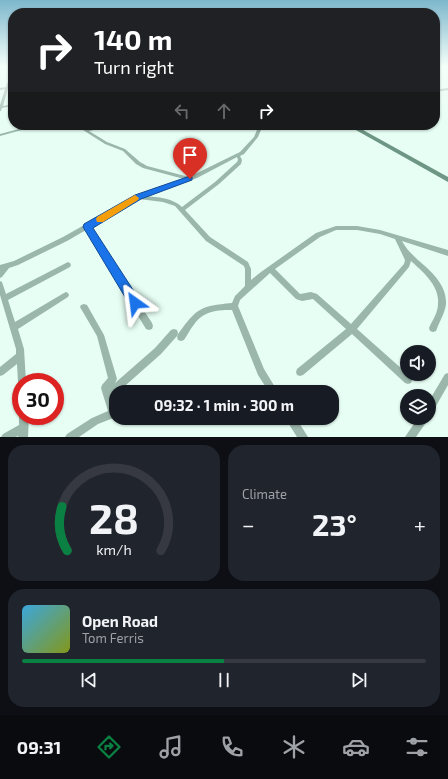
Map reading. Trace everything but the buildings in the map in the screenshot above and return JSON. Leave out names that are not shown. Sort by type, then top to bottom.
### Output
[{"type":"main road","points":[[359,130],[448,180]]},
{"type":"main road","points":[[365,130],[448,174]]},
{"type":"street","points":[[0,89],[7,88],[1,108]]},
{"type":"street","points":[[0,135],[19,130]]},
{"type":"street","points":[[86,130],[106,143],[124,150],[138,163],[145,167],[190,179]]},
{"type":"street","points":[[0,275],[3,268],[58,243],[138,197],[190,179],[247,150],[259,130]]},
{"type":"street","points":[[182,209],[217,183],[233,168],[240,161],[238,155]]},
{"type":"street","points":[[138,197],[169,201],[182,209],[208,239],[246,264],[248,269],[248,286]]},
{"type":"street","points":[[87,227],[149,326]]},
{"type":"street","points":[[269,385],[261,372],[234,306],[237,298],[248,286],[263,274],[318,235],[336,228],[357,228],[397,237],[448,253]]},
{"type":"street","points":[[300,372],[351,330],[407,265],[408,260],[397,237]]},
{"type":"street","points":[[403,250],[428,273],[440,291],[442,304],[433,328]]},
{"type":"street","points":[[5,298],[68,265]]},
{"type":"street","points":[[271,269],[296,296],[302,298],[312,295],[315,296],[400,373]]},
{"type":"street","points":[[0,284],[20,349],[21,373]]},
{"type":"street","points":[[14,327],[66,295]]},
{"type":"street","points":[[108,396],[178,335],[203,310],[234,306]]},
{"type":"street","points":[[84,307],[100,335],[113,379],[105,387],[109,399]]},
{"type":"street","points":[[0,372],[20,356]]},
{"type":"street","points":[[436,399],[448,377]]},
{"type":"street","points":[[70,437],[95,421],[109,415]]},
{"type":"street","points":[[295,425],[303,437]]},
{"type":"street","points":[[410,437],[419,425]]},
{"type":"street","points":[[6,437],[23,432]]},
{"type":"slow traffic","points":[[100,219],[135,198]]},
{"type":"route","points":[[135,303],[122,280],[87,227],[138,197],[190,179]]}]
